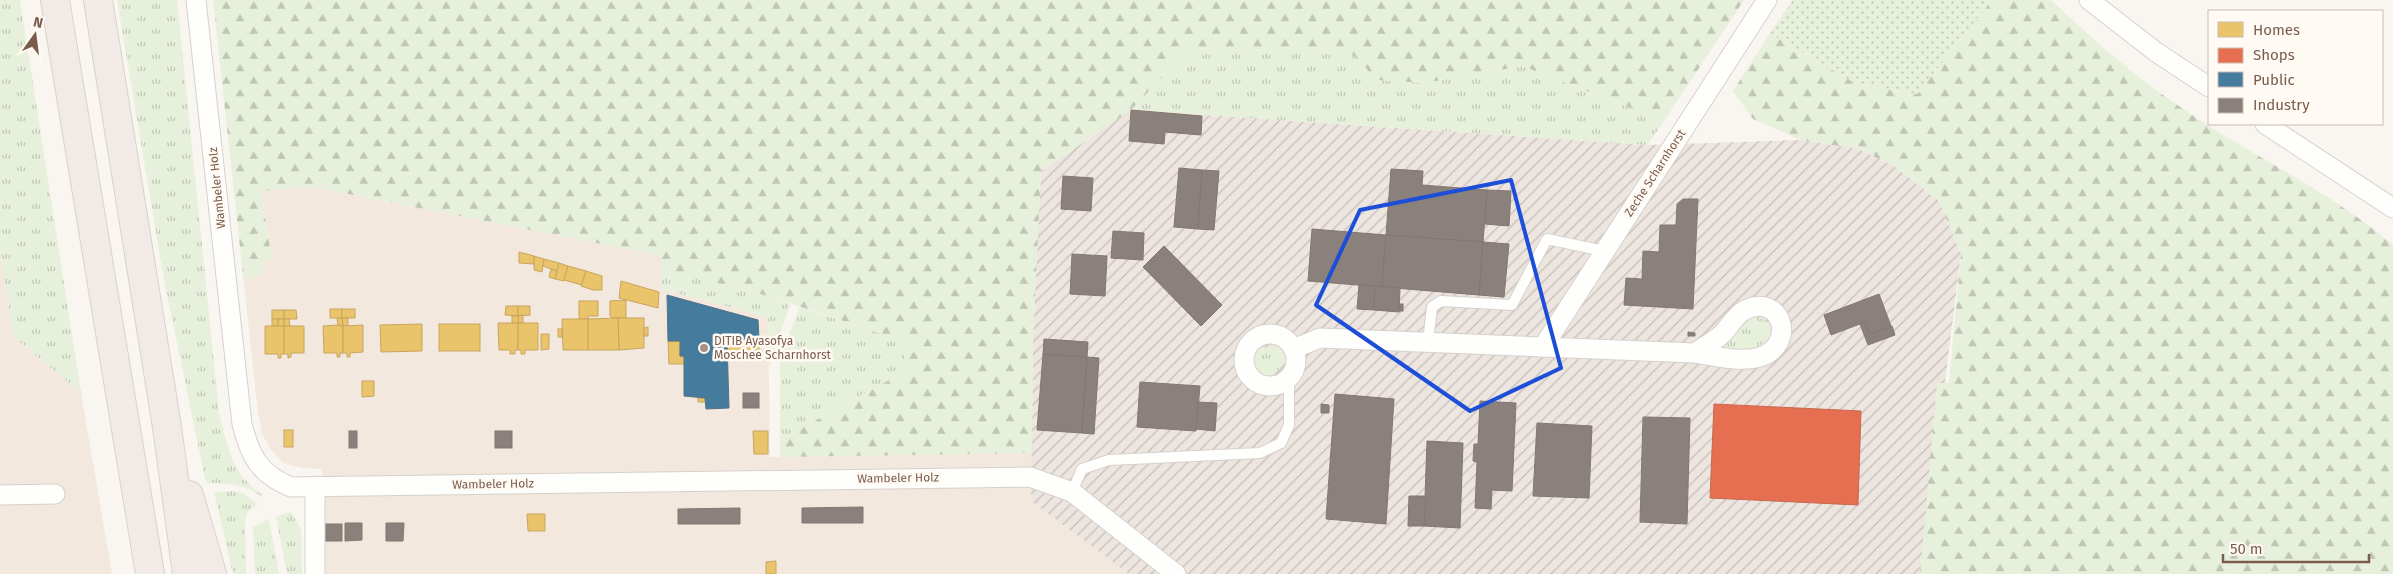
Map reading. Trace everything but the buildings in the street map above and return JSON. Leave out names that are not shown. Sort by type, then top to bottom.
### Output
[{"type":"highway","points":[[55,0],[150,574]]},
{"type":"highway","points":[[98,0],[167,427],[188,574]]},
{"type":"highway","points":[[167,427],[204,539],[212,574]]},
{"type":"street","name":"Wambeler Holz","points":[[196,0],[242,424],[248,448],[260,467],[275,481],[291,487],[1030,477],[1072,492],[1176,574]]},
{"type":"street","name":"Zeche Scharnhorst","points":[[1543,347],[1767,0]]},
{"type":"street","points":[[2089,0],[2156,52],[2208,86]]},
{"type":"street","points":[[2267,125],[2393,208]]},
{"type":"street","points":[[1262,335],[1281,336],[1296,355],[1295,368],[1289,378],[1281,384],[1272,386],[1254,381],[1244,365],[1244,356],[1248,345],[1262,335]]},
{"type":"street","points":[[1293,349],[1320,338],[1695,353]]},
{"type":"street","points":[[315,486],[315,574]]},
{"type":"street","points":[[0,495],[55,494]]},
{"type":"lane","points":[[1428,342],[1432,307],[1436,303],[1441,301],[1512,305],[1547,239],[1604,251]]},
{"type":"lane","points":[[1072,492],[1082,470],[1109,460],[1260,453],[1281,443],[1289,425],[1289,378]]},
{"type":"highlighted area","points":[[1511,180],[1561,368],[1470,411],[1316,305],[1360,210]]},
{"type":"shaded area","points":[[1131,110],[1647,145],[1801,140],[1858,149],[1894,166],[1939,201],[1961,254],[1921,574],[1129,574],[1031,501],[1033,337],[1041,171]]},
{"type":"shaded area","points":[[313,187],[663,256],[661,289],[768,317],[770,457],[1032,453],[1031,501],[1129,574],[323,574],[322,469],[302,468],[283,463],[271,450],[262,434],[243,275],[248,278],[263,260],[272,259],[261,190]]},
{"type":"shaded area","points":[[0,249],[13,336],[81,393],[112,574],[0,574]]},
{"type":"green space","points":[[0,0],[20,0],[81,393],[13,336],[0,249]]},
{"type":"green space","points":[[117,0],[177,0],[219,412],[228,448],[237,469],[252,487],[262,494],[261,496],[235,485],[206,483],[164,280]]},
{"type":"green space","points":[[213,0],[1744,0],[1664,121],[1523,66],[1424,83],[1378,80],[1345,47],[1277,51],[1189,48],[1131,110],[1041,171],[1033,337],[1032,453],[780,457],[780,440],[904,372],[904,341],[768,296],[662,269],[662,256],[313,187],[261,191],[272,260],[263,261],[262,272],[255,276],[251,278],[243,275]]},
{"type":"green space","points":[[1793,0],[1992,0],[1917,94],[1855,83],[1770,33]]},
{"type":"green space","points":[[1992,0],[2051,0],[2117,59],[2170,100],[2344,208],[2393,245],[2393,574],[1920,574],[1937,383],[1949,383],[1961,254],[1939,201],[1894,166],[1858,149],[1801,140],[1753,119],[1733,91],[1770,33],[1855,83],[1917,94]]},
{"type":"green space","points":[[1345,47],[1379,80],[1424,83],[1523,66],[1664,121],[1647,145],[1131,110],[1189,48],[1277,51]]},
{"type":"green space","points":[[662,269],[768,296],[790,304],[769,367],[768,317],[661,289]]},
{"type":"green space","points":[[799,307],[904,341],[904,372],[780,440],[780,361]]},
{"type":"green space","points":[[1758,317],[1769,324],[1771,331],[1764,342],[1744,350],[1723,351],[1723,344],[1744,325]]},
{"type":"green space","points":[[1284,346],[1285,361],[1275,373],[1271,376],[1266,376],[1256,370],[1252,357],[1260,348]]},
{"type":"green space","points":[[233,491],[243,493],[258,504],[247,513],[245,521],[246,574],[233,574],[214,492]]},
{"type":"green space","points":[[291,512],[301,529],[302,574],[287,574],[276,516]]},
{"type":"green space","points":[[269,519],[279,574],[255,574],[253,527]]},
{"type":"place","name":"DITIB Ayasofya Moschee Scharnhorst","points":[[704,348]]}]
